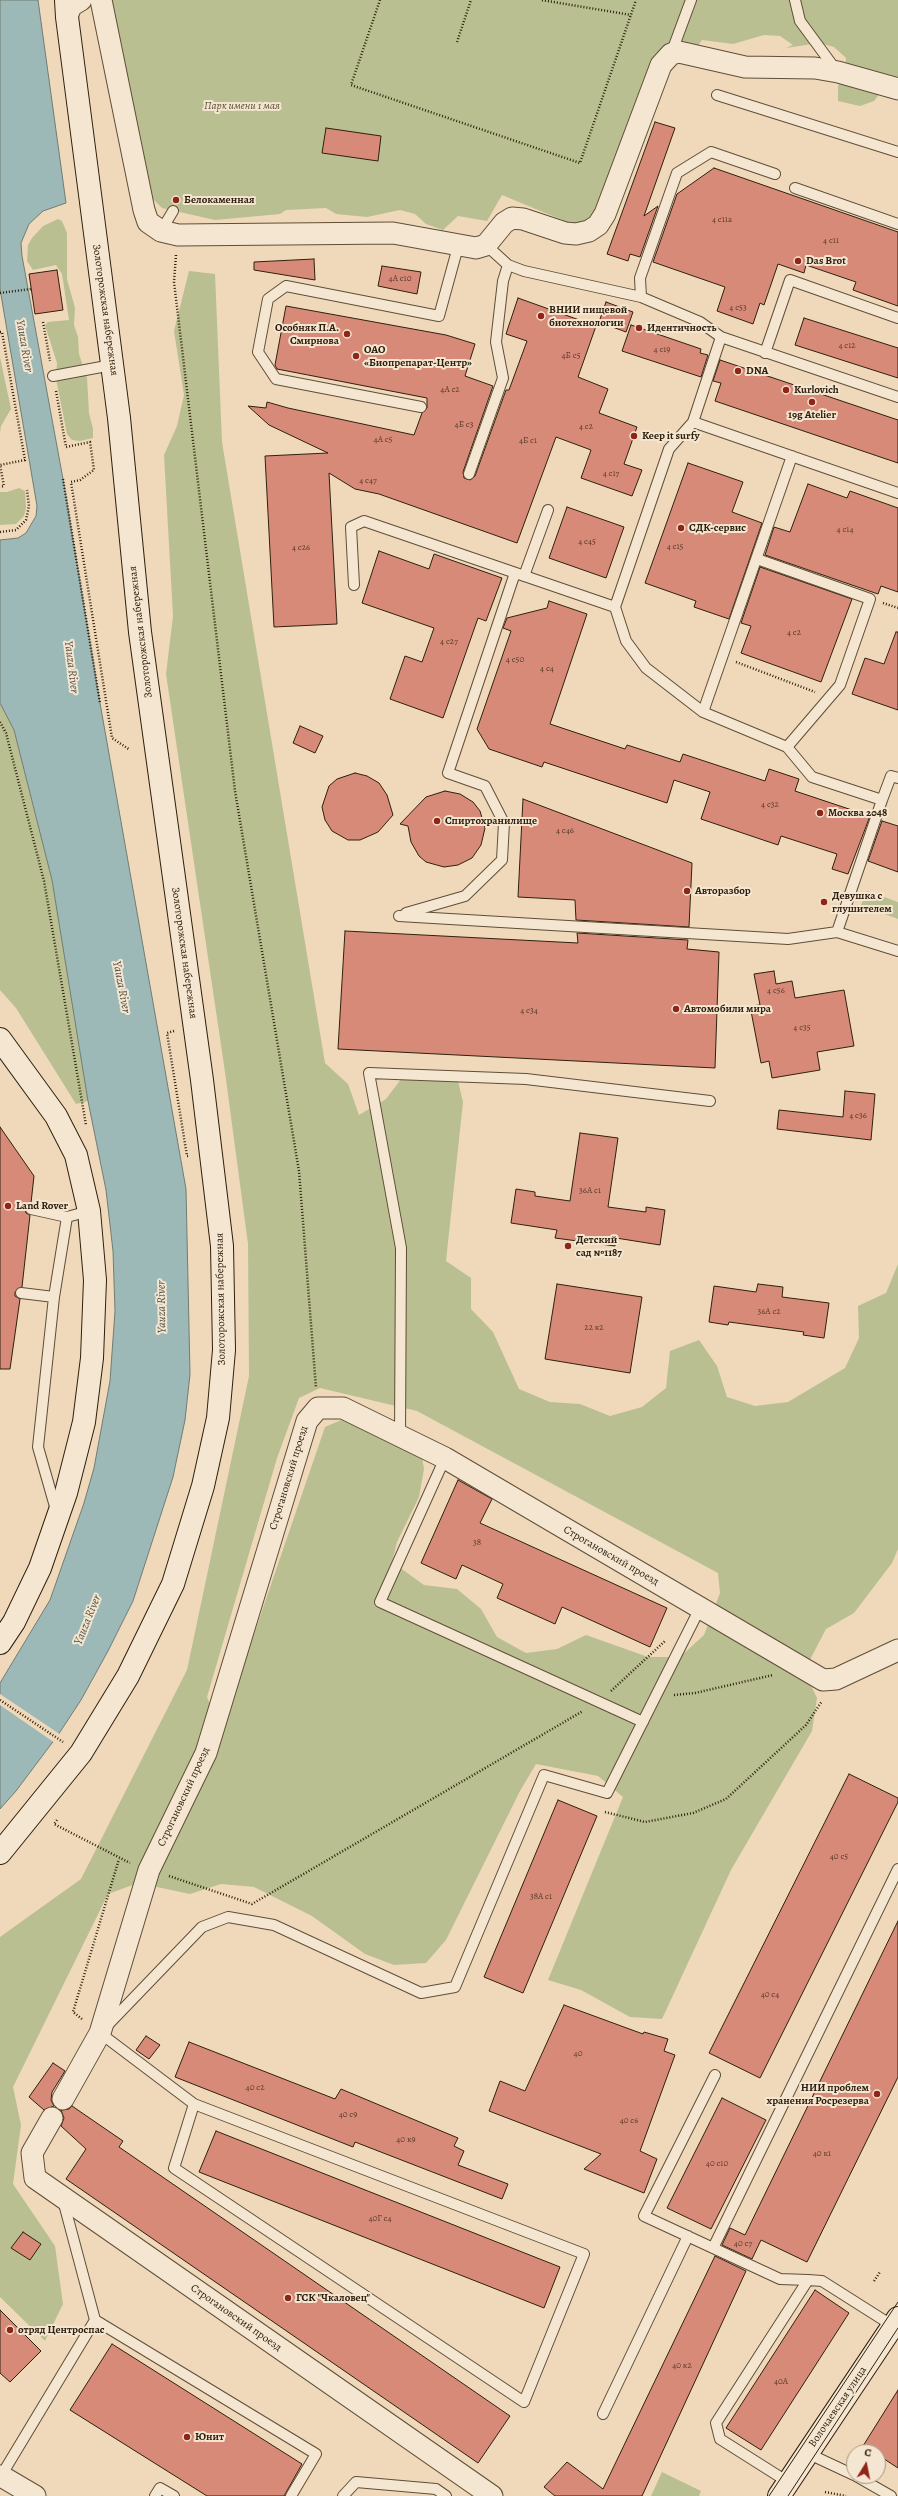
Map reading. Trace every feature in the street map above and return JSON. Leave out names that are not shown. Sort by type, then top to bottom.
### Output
[{"type":"main road","name":"Золоторожская набережная","points":[[0,1853],[81,1753],[128,1676],[173,1584],[203,1486],[218,1418],[224,1350],[222,1246],[202,1080],[140,632],[112,365],[66,8]]},
{"type":"main road","points":[[0,1039],[56,1116],[76,1155],[89,1211],[95,1280],[92,1358],[84,1422],[59,1520],[40,1568],[14,1622],[0,1643]]},
{"type":"main road","name":"Волочаевская улица","points":[[783,2489],[895,2322]]},
{"type":"street","points":[[66,8],[81,0]]},
{"type":"street","points":[[98,3],[144,210],[148,222],[170,233],[393,233],[458,243],[476,248],[486,245],[504,223],[512,218],[523,218],[565,233],[576,234],[589,231],[598,225],[606,214],[661,65],[671,54],[688,53],[745,66],[815,68],[838,72],[898,89]]},
{"type":"street","name":"Строгановский проезд","points":[[62,2099],[100,2033],[149,1870],[206,1754],[307,1422],[318,1408],[342,1408],[445,1458],[823,1680],[836,1679]]},
{"type":"street","points":[[836,1679],[898,1650]]},
{"type":"street","name":"Строгановский проезд","points":[[52,2118],[32,2153],[35,2178],[492,2496]]},
{"type":"street","points":[[1,2476],[35,2496]]},
{"type":"lane","points":[[671,54],[691,0]]},
{"type":"lane","points":[[794,0],[800,21],[838,72]]},
{"type":"lane","points":[[717,95],[898,152]]},
{"type":"lane","points":[[641,297],[640,278],[677,173],[711,152],[775,174]]},
{"type":"lane","points":[[796,188],[898,224]]},
{"type":"lane","points":[[170,233],[173,211]]},
{"type":"lane","points":[[421,407],[276,379],[258,352],[268,299],[286,286],[439,316],[458,243]]},
{"type":"lane","points":[[486,245],[508,265],[524,271],[641,297],[700,322],[721,337],[898,397]]},
{"type":"lane","points":[[469,474],[503,378],[496,342],[503,281],[508,265]]},
{"type":"lane","points":[[765,353],[790,280],[898,318]]},
{"type":"lane","points":[[721,337],[692,422],[669,449],[615,607],[626,641],[646,668],[703,712],[787,747],[812,777],[882,800]]},
{"type":"lane","points":[[53,376],[112,365]]},
{"type":"lane","points":[[692,422],[898,492]]},
{"type":"lane","points":[[703,712],[792,456]]},
{"type":"lane","points":[[548,510],[520,574],[448,773],[485,786],[504,823],[502,860],[465,896],[399,916],[788,939],[837,932],[898,951]]},
{"type":"lane","points":[[354,585],[351,527],[364,521],[615,607]]},
{"type":"lane","points":[[757,559],[870,599],[840,686],[787,747]]},
{"type":"lane","points":[[837,932],[891,776],[898,778]]},
{"type":"lane","points":[[400,1436],[400,1248],[369,1072],[526,1079],[710,1101]]},
{"type":"lane","points":[[31,1208],[67,1217],[89,1211]]},
{"type":"lane","points":[[59,1520],[38,1447],[54,1297],[67,1217]]},
{"type":"lane","points":[[21,1292],[54,1297]]},
{"type":"lane","points":[[445,1458],[380,1602],[643,1722]]},
{"type":"lane","points":[[194,2104],[174,2168],[524,2402],[584,2254],[194,2104],[100,2033],[202,1927],[228,1917],[274,1925],[421,1993],[455,1987],[544,1775],[607,1794],[700,1608]]},
{"type":"lane","points":[[713,2248],[898,1870]]},
{"type":"lane","points":[[715,2074],[644,2216],[780,2279],[822,2281],[895,2322]]},
{"type":"lane","points":[[62,2198],[95,2320],[316,2454],[291,2496]]},
{"type":"lane","points":[[603,2414],[688,2236]]},
{"type":"lane","points":[[783,2489],[720,2438],[716,2424],[808,2280]]},
{"type":"lane","points":[[1,2476],[95,2320]]},
{"type":"lane","points":[[807,2453],[846,2471]]},
{"type":"lane","points":[[343,2496],[356,2482],[436,2489],[446,2496]]},
{"type":"lane","points":[[870,2484],[891,2496]]},
{"type":"lane","points":[[155,2496],[160,2488],[174,2496]]},
{"type":"path","points":[[380,0],[351,84],[580,163],[636,0]]},
{"type":"path","points":[[457,42],[471,0]]},
{"type":"path","points":[[542,0],[631,15]]},
{"type":"path","points":[[170,233],[175,290],[235,791],[299,1171],[318,1408]]},
{"type":"path","points":[[0,293],[32,289]]},
{"type":"path","points":[[43,322],[66,447],[90,442],[94,470],[80,480],[71,482],[112,738],[130,750]]},
{"type":"path","points":[[0,332],[2,332],[25,460],[0,465],[4,486],[0,487]]},
{"type":"path","points":[[63,479],[100,703]]},
{"type":"path","points":[[0,532],[16,530],[26,520],[29,506],[27,490]]},
{"type":"path","points":[[722,657],[830,697]]},
{"type":"path","points":[[176,1031],[167,1033],[187,1156]]},
{"type":"path","points":[[149,1870],[252,1904],[599,1702],[666,1639]]},
{"type":"path","points":[[655,1697],[695,1693],[800,1667]]},
{"type":"path","points":[[605,1812],[645,1822],[693,1813],[726,1799],[766,1764],[806,1725],[836,1679]]},
{"type":"path","points":[[0,1700],[60,1740]]},
{"type":"path","points":[[54,1824],[119,1859],[73,2012],[100,2033]]},
{"type":"path","points":[[874,2281],[880,2272]]},
{"type":"path","points":[[826,2492],[846,2496]]},
{"type":"green space","name":"Парк имени 1 мая","points":[[111,0],[898,0],[898,79],[887,84],[874,101],[860,106],[838,101],[838,86],[845,73],[846,58],[834,47],[819,43],[786,48],[793,45],[780,36],[764,35],[733,44],[702,40],[690,58],[675,61],[655,90],[598,210],[585,221],[576,224],[567,222],[502,195],[487,221],[458,216],[443,230],[426,224],[415,214],[400,210],[367,217],[336,214],[326,208],[286,210],[280,214],[215,220],[162,208],[152,198]]},
{"type":"green space","points":[[58,219],[62,221],[67,233],[67,279],[75,308],[74,325],[78,337],[79,354],[87,378],[89,413],[93,429],[93,438],[80,441],[72,440],[67,434],[56,379],[57,363],[45,325],[48,322],[69,320],[62,274],[56,265],[33,270],[27,261],[28,245],[32,238],[43,226]]},
{"type":"green space","points":[[189,271],[215,274],[222,442],[325,1063],[348,1084],[359,1115],[386,1099],[405,1074],[458,1081],[463,1102],[446,1261],[471,1278],[471,1309],[493,1332],[519,1389],[550,1402],[580,1404],[610,1416],[642,1407],[666,1388],[670,1351],[699,1340],[717,1366],[727,1397],[755,1406],[788,1402],[845,1368],[859,1338],[858,1306],[886,1293],[898,1264],[898,1549],[892,1563],[854,1613],[826,1629],[804,1671],[817,1698],[812,1731],[731,1870],[662,2019],[630,2017],[581,1990],[548,1980],[623,1797],[598,1776],[536,1764],[520,1791],[446,1940],[426,1963],[394,1965],[365,1954],[312,1916],[254,1887],[221,1884],[190,1894],[138,1883],[108,1894],[13,2087],[21,2125],[13,2184],[55,2246],[63,2304],[45,2341],[0,2297],[0,1937],[81,1879],[187,1670],[249,1376],[248,1244],[225,1072],[166,674],[173,616],[164,455],[177,426],[184,395],[174,331]],"holes":[[[320,1388],[417,1411],[718,1573],[720,1593],[704,1635],[680,1657],[648,1657],[586,1635],[557,1649],[526,1653],[497,1637],[481,1609],[457,1589],[424,1585],[392,1562],[397,1542],[419,1497],[424,1469],[419,1439],[367,1409],[325,1427],[228,1710],[211,1707],[207,1697],[277,1458],[299,1398]]]},
{"type":"green space","points":[[0,357],[11,409],[1,426],[0,432]]},
{"type":"green space","points":[[19,488],[25,491],[26,508],[24,516],[16,524],[0,525],[0,492],[7,492]]},
{"type":"green space","points":[[0,703],[14,730],[52,880],[88,1101],[76,1104],[16,1008],[0,990]]},
{"type":"green space","points":[[867,891],[898,902],[898,919],[861,905]]},
{"type":"green space","points":[[662,2472],[701,2491],[699,2496],[651,2496]]},
{"type":"water","name":"Yauza River","points":[[0,0],[38,0],[66,203],[43,211],[29,224],[21,243],[22,256],[63,479],[100,703],[186,1189],[190,1374],[185,1420],[173,1477],[133,1601],[81,1700],[58,1735],[16,1791],[0,1809],[0,1683],[50,1600],[84,1503],[94,1468],[110,1381],[115,1311],[113,1251],[106,1190],[88,1101],[52,880],[14,730],[0,703],[0,540],[18,538],[26,533],[36,516],[37,506],[0,289]]},
{"type":"pier","points":[[0,1694],[61,1735],[55,1743],[0,1705]]},
{"type":"building","points":[[655,122],[675,128],[644,216],[658,206],[640,257],[630,254],[628,261],[607,254]]},
{"type":"building","points":[[326,128],[381,136],[378,161],[322,153]]},
{"type":"building","points":[[714,168],[898,232],[898,306],[853,290],[856,282],[806,265],[804,273],[778,264],[764,305],[760,303],[753,324],[717,311],[725,287],[653,262],[677,194]]},
{"type":"building","points":[[314,259],[315,280],[254,270],[254,262]]},
{"type":"building","points":[[382,266],[421,272],[417,294],[378,286]]},
{"type":"building","points":[[57,270],[63,310],[35,314],[29,274]]},
{"type":"building","points":[[518,298],[596,326],[578,377],[608,389],[599,413],[637,427],[624,464],[642,470],[632,496],[581,478],[591,450],[556,437],[517,543],[379,494],[355,489],[329,473],[337,624],[274,627],[265,456],[328,453],[269,425],[248,406],[266,408],[267,402],[288,408],[414,435],[422,413],[427,408],[427,398],[277,369],[275,365],[286,306],[446,335],[475,344],[465,376],[493,386],[463,472],[464,478],[470,480],[475,476],[506,390],[509,390],[527,341],[506,334]]},
{"type":"building","points":[[606,302],[633,312],[626,332],[599,322]]},
{"type":"building","points":[[804,318],[898,348],[898,378],[795,345]]},
{"type":"building","points":[[631,325],[701,349],[700,353],[708,355],[701,377],[622,351]]},
{"type":"building","points":[[720,360],[898,420],[898,463],[715,401],[721,383],[713,381]]},
{"type":"building","points":[[688,463],[743,482],[732,512],[762,523],[729,619],[694,607],[696,601],[645,583]]},
{"type":"building","points":[[808,484],[847,498],[850,491],[898,508],[898,592],[881,586],[878,594],[765,555],[774,527],[790,532]]},
{"type":"building","points":[[567,507],[624,527],[606,578],[549,558]]},
{"type":"building","points":[[379,551],[429,569],[434,554],[502,578],[486,621],[478,618],[443,718],[390,699],[405,656],[422,662],[434,628],[362,603]]},
{"type":"building","points":[[760,567],[852,599],[821,682],[741,653],[751,626],[741,623]]},
{"type":"building","points":[[549,601],[587,614],[550,724],[625,749],[627,745],[680,762],[683,754],[765,781],[769,769],[799,779],[795,791],[870,816],[848,874],[832,869],[837,854],[781,836],[778,845],[701,819],[710,792],[674,780],[667,803],[544,762],[542,767],[489,749],[477,729],[511,631],[503,628],[507,618],[547,608]]},
{"type":"building","points":[[896,632],[898,632],[898,710],[852,694],[865,658],[884,664]]},
{"type":"building","points":[[300,726],[323,736],[315,753],[293,743]]},
{"type":"building","points":[[355,773],[367,776],[379,783],[387,795],[393,815],[378,832],[360,840],[348,840],[332,831],[325,820],[322,807],[329,786],[337,779]]},
{"type":"building","points":[[445,791],[460,794],[473,802],[480,811],[485,828],[481,845],[472,858],[458,865],[444,867],[426,862],[419,856],[411,842],[408,826],[400,824],[426,797]]},
{"type":"building","points":[[523,799],[692,863],[689,927],[576,920],[575,900],[518,897]]},
{"type":"building","points":[[882,821],[898,826],[898,872],[868,861]]},
{"type":"building","points":[[345,931],[578,943],[577,933],[688,940],[687,949],[719,952],[715,1068],[338,1049]]},
{"type":"building","points":[[774,971],[776,984],[792,981],[795,998],[844,990],[854,1046],[817,1052],[820,1070],[772,1078],[769,1061],[761,1063],[750,1006],[760,1005],[754,974]]},
{"type":"building","points":[[845,1091],[875,1094],[871,1140],[777,1129],[779,1110],[843,1117]]},
{"type":"building","points":[[0,1127],[34,1176],[31,1203],[25,1208],[26,1213],[30,1215],[22,1287],[15,1292],[15,1296],[20,1299],[10,1369],[0,1369]]},
{"type":"building","points":[[580,1133],[618,1138],[608,1207],[646,1212],[646,1207],[665,1210],[660,1245],[616,1238],[615,1246],[555,1238],[557,1230],[511,1223],[516,1189],[535,1192],[535,1196],[570,1201]]},
{"type":"building","points":[[557,1284],[642,1297],[630,1373],[545,1359]]},
{"type":"building","points":[[758,1284],[783,1287],[782,1297],[829,1303],[824,1338],[803,1335],[804,1332],[729,1322],[728,1325],[709,1322],[714,1286],[756,1292]]},
{"type":"building","points":[[458,1480],[492,1499],[480,1523],[667,1608],[650,1647],[562,1607],[555,1624],[497,1598],[503,1584],[462,1565],[456,1579],[421,1563]]},
{"type":"building","points":[[849,1774],[898,1798],[898,1802],[760,2078],[709,2053]]},
{"type":"building","points":[[558,1800],[597,1816],[523,1993],[484,1977]]},
{"type":"building","points":[[898,1921],[898,2077],[807,2262],[761,2240],[752,2259],[722,2245],[730,2228],[745,2235]]},
{"type":"building","points":[[564,2005],[643,2034],[644,2032],[668,2039],[664,2051],[675,2055],[640,2151],[657,2159],[644,2193],[584,2169],[601,2154],[489,2111],[500,2081],[525,2091]]},
{"type":"building","points":[[146,2036],[160,2045],[149,2059],[136,2050]]},
{"type":"building","points":[[189,2042],[335,2099],[341,2089],[458,2138],[454,2146],[464,2151],[458,2165],[508,2184],[502,2199],[355,2142],[353,2147],[175,2077]]},
{"type":"building","points":[[53,2063],[65,2071],[52,2092],[51,2100],[54,2106],[44,2110],[29,2097]]},
{"type":"building","points":[[722,2098],[766,2120],[711,2229],[667,2208]]},
{"type":"building","name":"ГСК \"Чкаловец\"","points":[[72,2106],[123,2141],[119,2147],[510,2416],[478,2463],[66,2179],[86,2149],[61,2126],[64,2118],[61,2110],[69,2109]]},
{"type":"building","points":[[216,2131],[560,2267],[544,2308],[199,2172]]},
{"type":"building","points":[[23,2232],[41,2244],[30,2260],[11,2248]]},
{"type":"building","points":[[715,2256],[746,2271],[642,2496],[555,2496],[544,2487],[567,2462],[603,2489]]},
{"type":"building","points":[[815,2290],[849,2313],[761,2450],[726,2428]]},
{"type":"building","name":"отряд Центроспас","points":[[0,2310],[41,2351],[10,2382],[0,2373]]},
{"type":"building","name":"Юнит","points":[[112,2344],[302,2464],[284,2496],[207,2496],[70,2410]]},
{"type":"building","points":[[898,2390],[898,2468],[886,2460],[886,2444],[864,2444]]},
{"type":"tram line","points":[[769,2496],[898,2302]]},
{"type":"tram line","points":[[788,2496],[898,2328]]},
{"type":"place","name":"Белокаменная","points":[[176,200]]},
{"type":"place","name":"Das Brot","points":[[798,261]]},
{"type":"place","name":"ВНИИ пищевой биотехнологии","points":[[541,316]]},
{"type":"place","name":"Идентичность","points":[[639,328]]},
{"type":"place","name":"Особняк П.А. Смирнова","points":[[347,334]]},
{"type":"place","name":"ОАО «Биопрепарат-Центр»","points":[[356,356]]},
{"type":"place","name":"DNA","points":[[738,371]]},
{"type":"place","name":"Kurlovich","points":[[786,390]]},
{"type":"place","name":"19g Atelier","points":[[812,402]]},
{"type":"place","name":"Keep it surfy","points":[[634,436]]},
{"type":"place","name":"СДК-сервис","points":[[681,528]]},
{"type":"place","name":"Москва 2048","points":[[820,813]]},
{"type":"place","name":"Спиртохранилище","points":[[437,821]]},
{"type":"place","name":"Авторазбор","points":[[687,891]]},
{"type":"place","name":"Девушка с глушителем","points":[[824,902]]},
{"type":"place","name":"Автомобили мира","points":[[676,1009]]},
{"type":"place","name":"Land Rover","points":[[8,1206]]},
{"type":"place","name":"Детский сад №1187","points":[[568,1246]]},
{"type":"place","name":"НИИ проблем хранения Росрезерва","points":[[877,2094]]},
{"type":"place","name":"ГСК \"Чкаловец\"","points":[[288,2298]]},
{"type":"place","name":"отряд Центроспас","points":[[10,2330]]},
{"type":"place","name":"Юнит","points":[[187,2437]]}]
